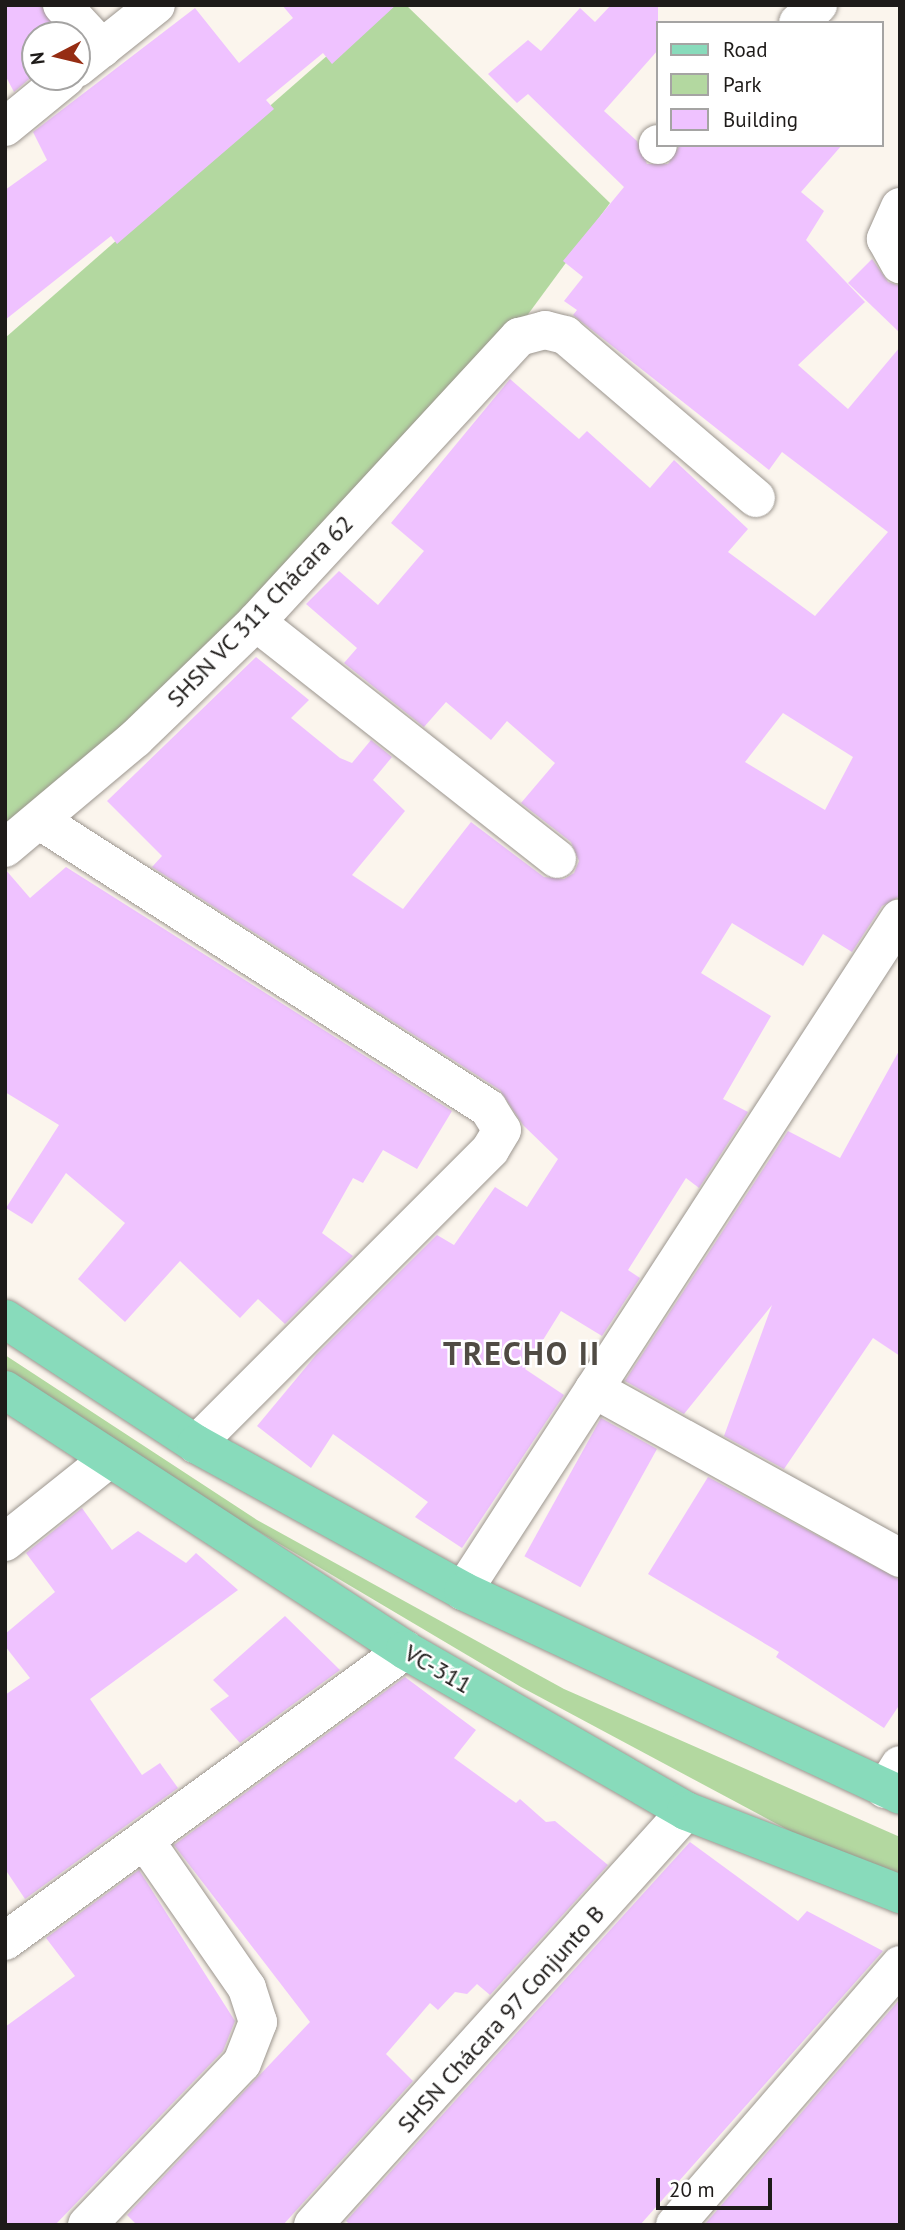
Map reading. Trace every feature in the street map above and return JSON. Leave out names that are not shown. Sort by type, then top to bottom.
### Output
[{"type":"main road","points":[[5,1319],[196,1444],[463,1591],[895,1783]]},
{"type":"main road","name":"VC-311","points":[[5,1390],[405,1650],[686,1811],[900,1894]]},
{"type":"street","points":[[62,5],[70,21]]},
{"type":"street","points":[[91,56],[156,5]]},
{"type":"street","points":[[800,21],[818,5]]},
{"type":"street","points":[[5,127],[49,91]]},
{"type":"street","points":[[900,207],[886,239],[900,264]]},
{"type":"street","name":"SHSN VC 311 Chácara 62","points":[[5,848],[41,822],[256,622],[498,355],[530,332],[565,335],[756,498]]},
{"type":"street","points":[[256,622],[558,859]]},
{"type":"street","points":[[41,822],[488,1108],[502,1130],[490,1150],[196,1444]]},
{"type":"street","points":[[463,1591],[900,918]]},
{"type":"street","points":[[594,1390],[900,1558]]},
{"type":"street","points":[[5,1542],[109,1459]]},
{"type":"street","points":[[5,1941],[146,1842],[405,1650]]},
{"type":"street","name":"SHSN Chácara 97 Conjunto B","points":[[313,2225],[686,1811]]},
{"type":"street","points":[[87,2225],[242,2063],[258,2022],[247,1988],[146,1842]]},
{"type":"street","points":[[675,2225],[900,1965]]},
{"type":"green space","points":[[385,5],[406,5],[610,203],[498,355],[5,848],[5,338]]},
{"type":"green space","points":[[5,1355],[257,1520],[564,1689],[900,1837],[900,1876],[820,1847],[521,1687],[138,1460],[5,1375]]},
{"type":"building","points":[[5,5],[41,5],[51,21],[21,21],[21,86],[14,92],[5,75]]},
{"type":"building","points":[[282,5],[396,5],[332,64],[323,53],[266,100],[274,109],[117,244],[111,236],[5,320],[5,190],[47,160],[33,132],[87,91],[91,91],[91,88],[195,8],[239,63],[293,18]]},
{"type":"building","points":[[611,5],[658,5],[656,52],[604,111],[637,141],[647,164],[668,164],[679,147],[840,147],[801,192],[824,211],[806,240],[865,302],[798,365],[848,409],[900,347],[900,896],[882,906],[852,952],[823,934],[803,966],[732,923],[701,973],[771,1016],[723,1099],[748,1112],[699,1188],[686,1178],[628,1270],[640,1278],[602,1336],[561,1311],[525,1369],[564,1395],[462,1548],[415,1517],[428,1502],[333,1434],[311,1468],[257,1426],[316,1355],[437,1235],[454,1245],[495,1187],[527,1207],[558,1159],[523,1125],[500,1090],[152,867],[162,856],[107,801],[256,657],[309,700],[291,718],[340,758],[352,763],[371,740],[392,757],[373,780],[405,811],[352,875],[403,909],[471,822],[544,877],[564,879],[574,873],[579,861],[571,842],[521,803],[555,763],[507,721],[491,740],[446,702],[424,727],[344,663],[357,648],[306,604],[339,571],[378,605],[424,551],[391,523],[510,379],[579,439],[587,431],[650,488],[674,460],[748,529],[728,552],[815,616],[888,532],[782,452],[769,470],[573,315],[577,310],[564,301],[583,277],[563,261],[624,187],[528,94],[517,103],[488,74],[528,40],[541,51],[580,8],[595,22]],"holes":[[[783,713],[853,757],[825,810],[745,762]]]},
{"type":"building","points":[[872,259],[888,282],[900,286],[900,333],[848,283]]},
{"type":"building","points":[[66,867],[452,1111],[417,1169],[383,1150],[363,1183],[353,1178],[322,1233],[353,1256],[285,1324],[258,1299],[240,1318],[180,1261],[125,1322],[78,1279],[125,1223],[66,1173],[32,1224],[6,1208],[59,1125],[5,1092],[5,869],[30,898]]},
{"type":"building","points":[[900,1049],[900,1356],[873,1338],[784,1469],[724,1436],[772,1305],[684,1414],[625,1381],[788,1131],[840,1158]]},
{"type":"building","points":[[601,1418],[657,1449],[580,1587],[524,1556]]},
{"type":"building","points":[[708,1477],[900,1580],[900,1704],[884,1728],[776,1657],[779,1652],[648,1574]]},
{"type":"building","points":[[82,1508],[112,1550],[138,1531],[186,1563],[196,1553],[238,1590],[90,1699],[142,1775],[160,1763],[178,1788],[25,1899],[5,1869],[5,1695],[30,1678],[5,1646],[5,1634],[55,1592],[26,1553]]},
{"type":"building","points":[[285,1616],[340,1670],[240,1743],[210,1709],[229,1696],[213,1680]]},
{"type":"building","points":[[405,1677],[476,1730],[454,1758],[516,1803],[520,1799],[546,1822],[555,1821],[608,1865],[490,1995],[477,1984],[467,1994],[455,1992],[438,2010],[430,2003],[386,2054],[413,2081],[283,2225],[137,2225],[127,2215],[310,2022],[174,1845]]},
{"type":"building","points":[[690,1842],[798,1921],[807,1911],[883,1951],[640,2225],[350,2225],[346,2221]]},
{"type":"building","points":[[139,1870],[235,2021],[223,2051],[55,2225],[5,2225],[5,2027],[75,1976],[46,1938]]},
{"type":"building","points":[[900,1999],[900,2225],[706,2225],[705,2224]]},
{"type":"district","name":"TRECHO II","points":[[522,1353]]}]
